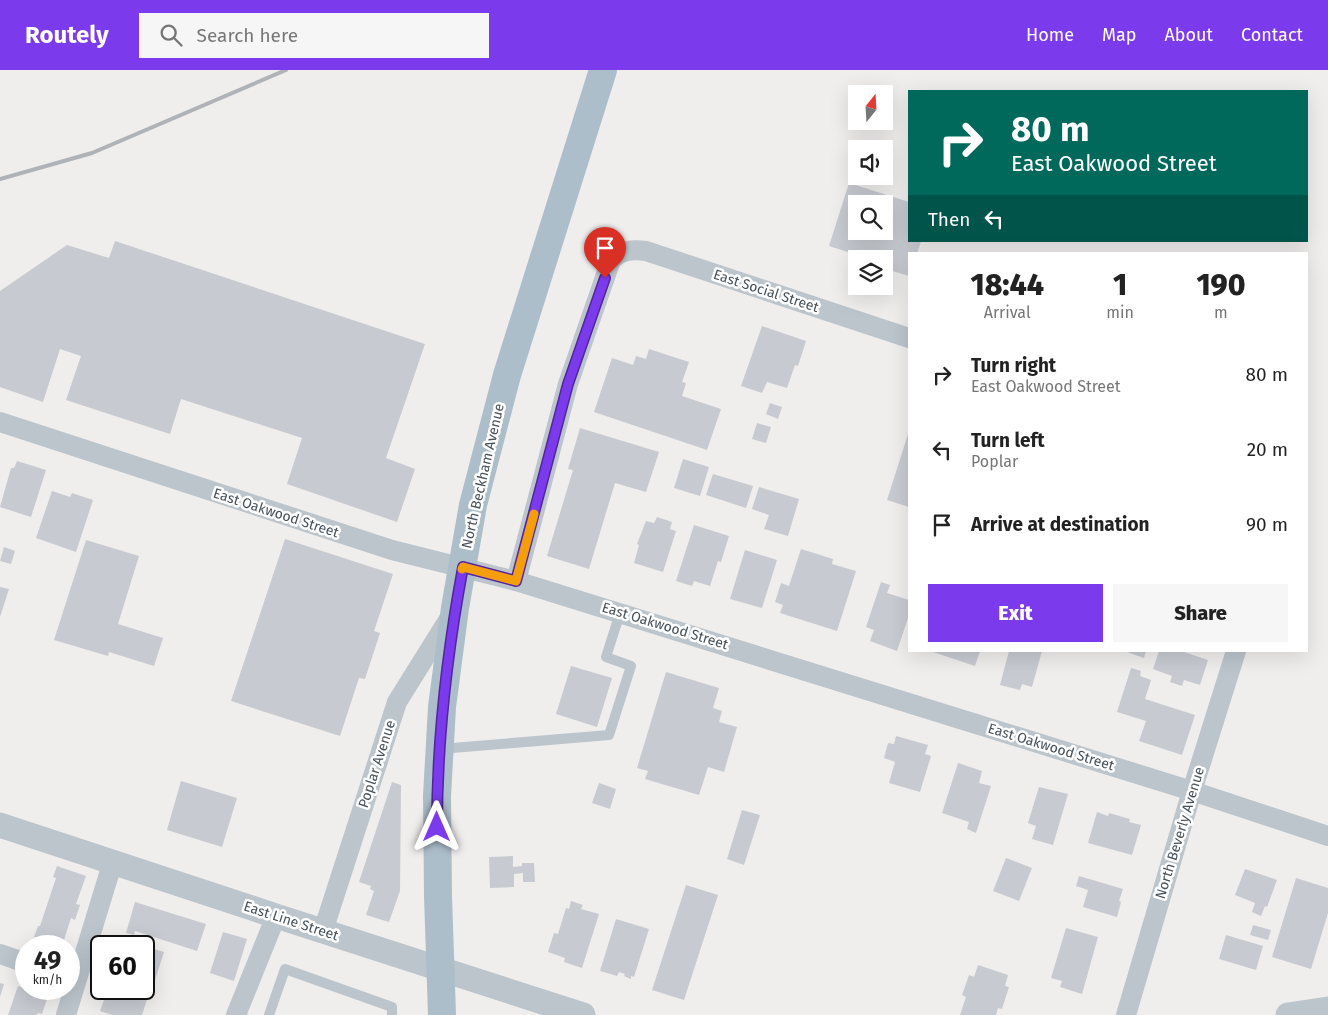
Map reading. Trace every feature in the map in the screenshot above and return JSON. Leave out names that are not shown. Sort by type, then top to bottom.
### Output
[{"type":"main road","name":"North Beckham Avenue","points":[[442,1015],[437,843],[439,749],[443,698],[455,608],[474,505],[506,375],[603,70]]},
{"type":"street","name":"East Social Street","points":[[516,581],[568,384],[611,260],[622,252],[637,250],[646,252],[908,338]]},
{"type":"street","name":"East Oakwood Street","points":[[0,422],[392,550],[516,581],[1192,791],[1328,836]]},
{"type":"street","name":"Poplar Avenue","points":[[323,931],[397,702],[455,608]]},
{"type":"street","name":"North Beverly Avenue","points":[[1126,1015],[1192,791],[1236,652]]},
{"type":"street","name":"East Line Street","points":[[0,825],[583,1015]]},
{"type":"street","points":[[80,958],[113,861]]},
{"type":"street","points":[[236,1015],[276,916]]},
{"type":"street","points":[[0,954],[15,959]]},
{"type":"street","points":[[66,1015],[69,1000]]},
{"type":"street","points":[[1288,1015],[1328,1009]]},
{"type":"lane","points":[[439,749],[609,735],[631,666],[606,657],[620,613]]},
{"type":"lane","points":[[269,1015],[285,969],[392,1007],[392,1015]]},
{"type":"building","points":[[848,185],[855,185],[887,195],[848,195],[848,240],[893,240],[893,197],[908,202],[908,242],[921,242],[918,252],[908,252],[908,276],[893,271],[893,250],[848,250],[848,252],[829,246]]},
{"type":"building","points":[[115,241],[425,344],[386,458],[415,469],[397,522],[287,484],[302,438],[181,399],[170,434],[66,400],[81,356],[60,349],[43,402],[0,387],[0,291],[67,245],[109,258]]},
{"type":"building","points":[[762,326],[806,341],[798,366],[795,365],[787,388],[767,382],[762,393],[741,386]]},
{"type":"building","points":[[649,349],[689,362],[682,382],[686,383],[682,396],[721,409],[707,450],[594,412],[612,358],[633,365],[636,356],[646,359]]},
{"type":"building","points":[[770,403],[782,407],[778,419],[766,414]]},
{"type":"building","points":[[757,423],[771,427],[766,443],[752,439]]},
{"type":"building","points":[[580,428],[659,452],[646,492],[615,483],[589,569],[547,556],[573,470],[568,469]]},
{"type":"building","points":[[908,434],[908,507],[887,500]]},
{"type":"building","points":[[683,459],[709,467],[700,496],[674,488]]},
{"type":"building","points":[[17,461],[46,470],[31,517],[0,507],[11,468],[14,468]]},
{"type":"building","points":[[713,474],[753,486],[746,508],[706,495]]},
{"type":"building","points":[[759,487],[799,499],[788,536],[764,529],[769,515],[752,509]]},
{"type":"building","points":[[52,491],[70,497],[72,493],[93,500],[76,552],[36,538]]},
{"type":"building","points":[[657,517],[672,522],[670,529],[676,531],[663,572],[634,563],[639,545],[637,544],[646,521],[654,523]]},
{"type":"building","points":[[694,525],[729,536],[721,562],[718,561],[710,586],[694,581],[692,586],[676,581]]},
{"type":"building","points":[[285,539],[393,574],[374,631],[380,633],[365,679],[359,678],[340,736],[231,701]]},
{"type":"building","points":[[86,540],[139,556],[118,624],[163,638],[154,666],[109,652],[108,656],[54,640]]},
{"type":"building","points":[[4,547],[15,551],[11,564],[0,561]]},
{"type":"building","points":[[801,549],[833,559],[832,564],[856,571],[837,631],[780,613],[783,605],[775,602],[781,583],[789,586]]},
{"type":"building","points":[[745,550],[777,560],[762,608],[730,599]]},
{"type":"building","points":[[881,582],[890,585],[887,593],[908,600],[908,618],[897,651],[870,641],[874,630],[866,627]]},
{"type":"building","points":[[0,587],[9,589],[0,617]]},
{"type":"building","points":[[933,652],[980,652],[975,666]]},
{"type":"building","points":[[1009,652],[1042,652],[1032,687],[1022,684],[1020,690],[1000,685]]},
{"type":"building","points":[[1127,652],[1146,652],[1144,658]]},
{"type":"building","points":[[1159,652],[1184,652],[1208,660],[1200,685],[1184,680],[1182,686],[1170,682],[1172,676],[1153,669]]},
{"type":"building","points":[[571,666],[612,678],[597,727],[556,714]]},
{"type":"building","points":[[1131,668],[1141,671],[1140,676],[1151,680],[1145,699],[1195,715],[1182,755],[1139,741],[1146,721],[1117,712]]},
{"type":"building","points":[[666,672],[719,688],[713,708],[722,711],[719,722],[737,727],[724,772],[708,767],[699,795],[645,779],[648,771],[637,768]]},
{"type":"building","points":[[896,736],[928,745],[925,754],[931,756],[920,792],[889,783],[895,762],[884,758],[888,743],[894,744]]},
{"type":"building","points":[[958,763],[982,771],[979,783],[991,786],[976,833],[967,829],[969,822],[942,813]]},
{"type":"building","points":[[181,781],[237,798],[222,847],[167,830]]},
{"type":"building","points":[[392,782],[401,785],[400,891],[389,922],[366,915],[374,891],[370,889],[371,886],[359,882]]},
{"type":"building","points":[[599,783],[616,789],[610,809],[592,803]]},
{"type":"building","points":[[1039,787],[1068,794],[1053,845],[1032,839],[1036,826],[1028,823]]},
{"type":"building","points":[[742,810],[760,815],[744,865],[727,859]]},
{"type":"building","points":[[1097,812],[1108,816],[1109,813],[1130,819],[1129,822],[1141,825],[1132,855],[1088,843]]},
{"type":"building","points":[[513,856],[513,867],[522,866],[522,863],[534,863],[535,882],[523,882],[523,873],[514,874],[514,887],[490,888],[489,857]]},
{"type":"building","points":[[1006,858],[1032,868],[1019,901],[993,891]]},
{"type":"building","points":[[57,866],[86,876],[76,904],[80,905],[75,920],[71,918],[66,935],[35,935],[38,926],[40,926],[56,878],[53,877]]},
{"type":"building","points":[[1245,869],[1277,880],[1267,907],[1265,906],[1261,916],[1252,912],[1255,903],[1235,895]]},
{"type":"building","points":[[1079,876],[1123,889],[1117,917],[1083,907],[1088,890],[1076,886]]},
{"type":"building","points":[[1296,878],[1328,888],[1328,913],[1311,969],[1272,957]]},
{"type":"building","points":[[686,885],[718,895],[684,1000],[652,990]]},
{"type":"building","points":[[571,901],[583,905],[581,909],[599,914],[582,968],[564,962],[565,958],[548,952],[554,933],[558,934],[566,908],[569,909]]},
{"type":"building","points":[[135,902],[206,924],[197,951],[155,937],[155,935],[135,931],[134,935],[126,933]]},
{"type":"building","points":[[616,919],[649,929],[634,977],[631,976],[631,979],[619,972],[617,976],[600,971]]},
{"type":"building","points":[[1253,925],[1271,930],[1268,940],[1250,935]]},
{"type":"building","points":[[1066,928],[1098,937],[1082,994],[1060,987],[1062,981],[1051,978]]},
{"type":"building","points":[[223,932],[247,939],[234,981],[210,973]]},
{"type":"building","points":[[1226,935],[1263,946],[1256,970],[1219,959]]},
{"type":"building","points":[[155,949],[164,952],[155,980]]},
{"type":"building","points":[[978,965],[1008,975],[1005,986],[1009,987],[1002,1009],[998,1008],[996,1015],[960,1015],[966,997],[962,995],[969,975],[974,977]]},
{"type":"building","points":[[0,983],[4,984],[0,997]]},
{"type":"building","points":[[15,995],[15,1000],[47,1000],[42,1014],[8,1015]]},
{"type":"building","points":[[104,1000],[147,1000],[142,1015],[112,1015],[100,1011]]},
{"type":"railway","points":[[0,179],[92,153],[286,70]]},
{"type":"slow traffic","points":[[462,569],[463,567],[516,581],[534,514]]},
{"type":"route","points":[[437,827],[442,707],[455,608],[463,567],[516,581],[568,384],[605,278]]}]
